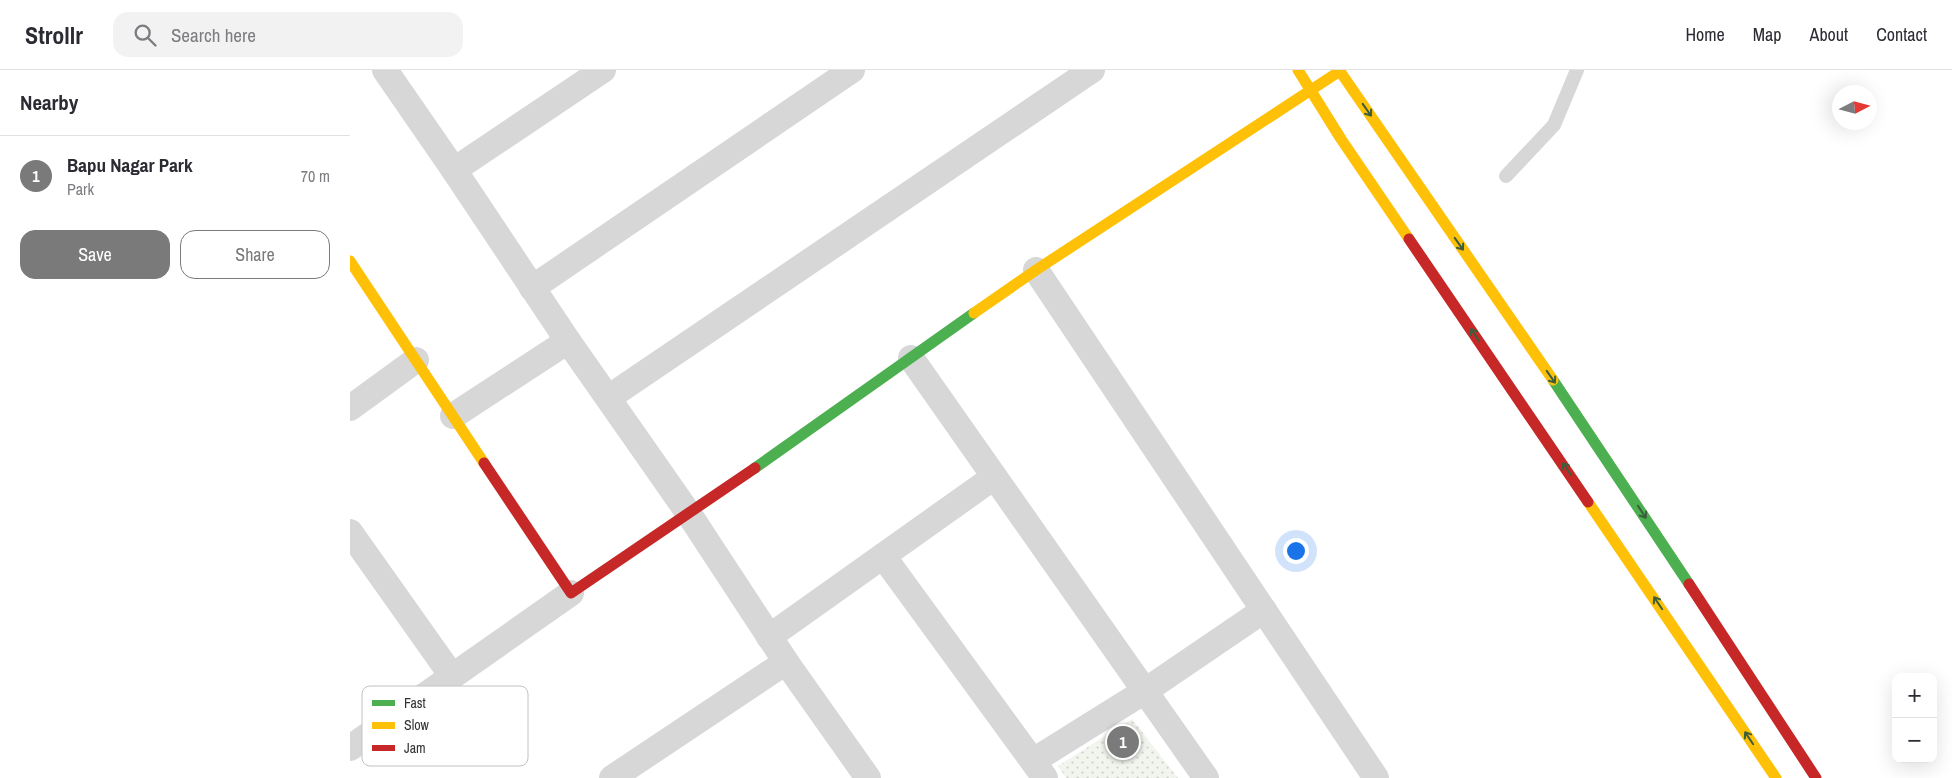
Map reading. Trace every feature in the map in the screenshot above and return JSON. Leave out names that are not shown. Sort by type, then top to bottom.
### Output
[{"type":"main road","points":[[1298,70],[1341,139],[1776,778]]},
{"type":"main road","points":[[350,261],[571,593],[688,514],[1036,270],[1339,71],[1599,446],[1816,778]]},
{"type":"street","points":[[385,70],[568,342],[688,514],[858,775]]},
{"type":"street","points":[[454,170],[603,70]]},
{"type":"street","points":[[532,288],[852,70]]},
{"type":"street","points":[[608,398],[1092,70]]},
{"type":"street","points":[[1036,270],[1376,778]]},
{"type":"street","points":[[453,416],[568,342]]},
{"type":"street","points":[[911,358],[1206,778]]},
{"type":"street","points":[[350,408],[416,360]]},
{"type":"street","points":[[769,637],[994,477]]},
{"type":"street","points":[[350,532],[452,676]]},
{"type":"street","points":[[883,556],[1039,770],[1145,691],[1264,610]]},
{"type":"street","points":[[438,686],[571,593]]},
{"type":"street","points":[[612,778],[786,662]]},
{"type":"street","points":[[350,748],[362,740]]},
{"type":"lane","points":[[1506,176],[1554,126],[1577,70]]},
{"type":"shaded area","points":[[1132,719],[1178,778],[1066,778],[1058,766]]},
{"type":"traffic: fast","points":[[755,468],[974,313]]},
{"type":"traffic: fast","points":[[1553,380],[1689,584]]},
{"type":"traffic: slow","points":[[1298,70],[1341,139],[1409,239]]},
{"type":"traffic: slow","points":[[1339,70],[1553,380]]},
{"type":"traffic: slow","points":[[974,313],[1036,270],[1340,71]]},
{"type":"traffic: slow","points":[[350,261],[484,463]]},
{"type":"traffic: slow","points":[[1588,502],[1776,778]]},
{"type":"traffic: jam","points":[[1409,239],[1588,502]]},
{"type":"traffic: jam","points":[[484,463],[571,593],[755,468]]},
{"type":"traffic: jam","points":[[1689,584],[1816,778]]},
{"type":"place","name":"Bapu Nagar Park","points":[[1123,742]]}]
